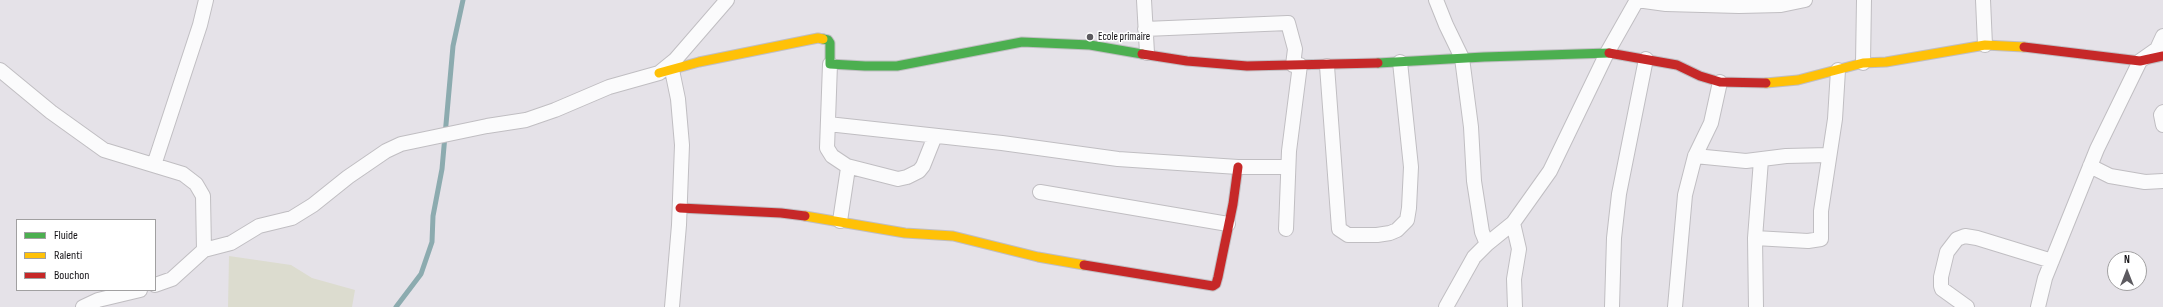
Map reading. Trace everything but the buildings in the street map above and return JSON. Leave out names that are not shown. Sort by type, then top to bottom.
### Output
[{"type":"street","points":[[154,165],[200,25],[206,0]]},
{"type":"street","points":[[665,72],[726,0]]},
{"type":"street","points":[[1144,0],[1147,53]]},
{"type":"street","points":[[1436,0],[1462,58],[1472,127],[1474,181],[1482,232],[1487,244]]},
{"type":"street","points":[[1446,307],[1474,257],[1487,244],[1513,223],[1554,164],[1607,53],[1637,0],[1666,4],[1739,6],[1781,5],[1805,0]]},
{"type":"street","points":[[1863,63],[1864,0]]},
{"type":"street","points":[[1983,0],[1985,45]]},
{"type":"street","points":[[1145,29],[1288,23],[1295,49],[1296,65],[1288,167],[1286,229]]},
{"type":"street","points":[[2038,307],[2045,278],[2090,166],[2140,61],[2157,48],[2163,36]]},
{"type":"street","points":[[156,285],[172,279],[204,250],[231,243],[260,226],[292,218],[313,205],[348,177],[401,144],[487,126],[526,120],[555,110],[609,87],[699,62],[818,38],[828,40],[830,43],[828,152],[847,166],[898,178],[906,177],[919,171],[923,166],[935,136]]},
{"type":"street","points":[[830,64],[897,66],[1022,42],[1090,45],[1147,53],[1187,61],[1247,66],[1328,66],[1462,58],[1607,53],[1677,65],[1700,76],[1720,82],[1760,84],[1798,80],[1863,63],[1886,62],[1985,45],[2006,45],[2140,61],[2163,56]]},
{"type":"street","points":[[1612,307],[1614,238],[1620,194],[1646,59]]},
{"type":"street","points":[[1328,66],[1339,229],[1348,235],[1377,235],[1390,233],[1401,227],[1407,220],[1409,208],[1411,167],[1400,62]]},
{"type":"street","points":[[0,70],[104,150],[183,174],[196,184],[203,196],[204,250]]},
{"type":"street","points":[[1755,238],[1820,240],[1821,211],[1828,155],[1835,119],[1838,70]]},
{"type":"street","points":[[665,72],[678,99],[682,145],[680,208],[672,307]]},
{"type":"street","points":[[1675,307],[1683,206],[1695,156],[1711,123],[1720,82]]},
{"type":"street","points":[[2163,112],[2161,122],[2163,125]]},
{"type":"street","points":[[828,124],[1002,143],[1118,159],[1238,167],[1288,167]]},
{"type":"street","points":[[1695,156],[1740,161],[1761,160],[1786,156],[1828,155]]},
{"type":"street","points":[[1756,307],[1755,238],[1761,160]]},
{"type":"street","points":[[840,221],[847,166]]},
{"type":"street","points":[[2090,166],[2110,176],[2145,182],[2163,181]]},
{"type":"street","points":[[680,208],[781,213],[840,221],[868,228],[904,233],[953,236],[1044,258],[1101,266],[1148,276],[1213,286],[1217,282],[1238,167]]},
{"type":"street","points":[[1040,192],[1228,224]]},
{"type":"street","points":[[1513,223],[1519,249],[1514,279],[1514,307]]},
{"type":"street","points":[[1966,307],[1942,289],[1941,286],[1941,277],[1947,252],[1957,239],[1965,236],[1977,238],[2052,261]]},
{"type":"street","points":[[83,307],[98,300],[123,296],[137,291]]},
{"type":"shaded area","points":[[229,256],[291,265],[312,278],[355,290],[352,307],[228,307]]},
{"type":"waterway","points":[[396,307],[421,274],[432,242],[433,216],[442,169],[453,46],[463,0]]},
{"type":"traffic: fast","points":[[823,39],[828,40],[830,43],[830,64],[865,66],[897,66],[1022,42],[1090,45],[1142,54]]},
{"type":"traffic: fast","points":[[1378,63],[1484,57],[1609,53]]},
{"type":"traffic: slow","points":[[659,73],[699,62],[818,38],[823,39]]},
{"type":"traffic: slow","points":[[1766,83],[1798,80],[1863,63],[1886,62],[1985,45],[2024,47]]},
{"type":"traffic: slow","points":[[805,216],[905,233],[953,236],[1038,257],[1084,265]]},
{"type":"traffic: jam","points":[[2024,47],[2140,61],[2163,56]]},
{"type":"traffic: jam","points":[[1609,53],[1677,65],[1700,76],[1720,82],[1766,83]]},
{"type":"traffic: jam","points":[[1142,54],[1187,61],[1247,66],[1378,63]]},
{"type":"traffic: jam","points":[[1084,265],[1213,286],[1216,284],[1218,277],[1233,204],[1238,167]]},
{"type":"traffic: jam","points":[[680,208],[781,213],[805,216]]},
{"type":"place","name":"Ecole primaire","points":[[1090,37]]}]
